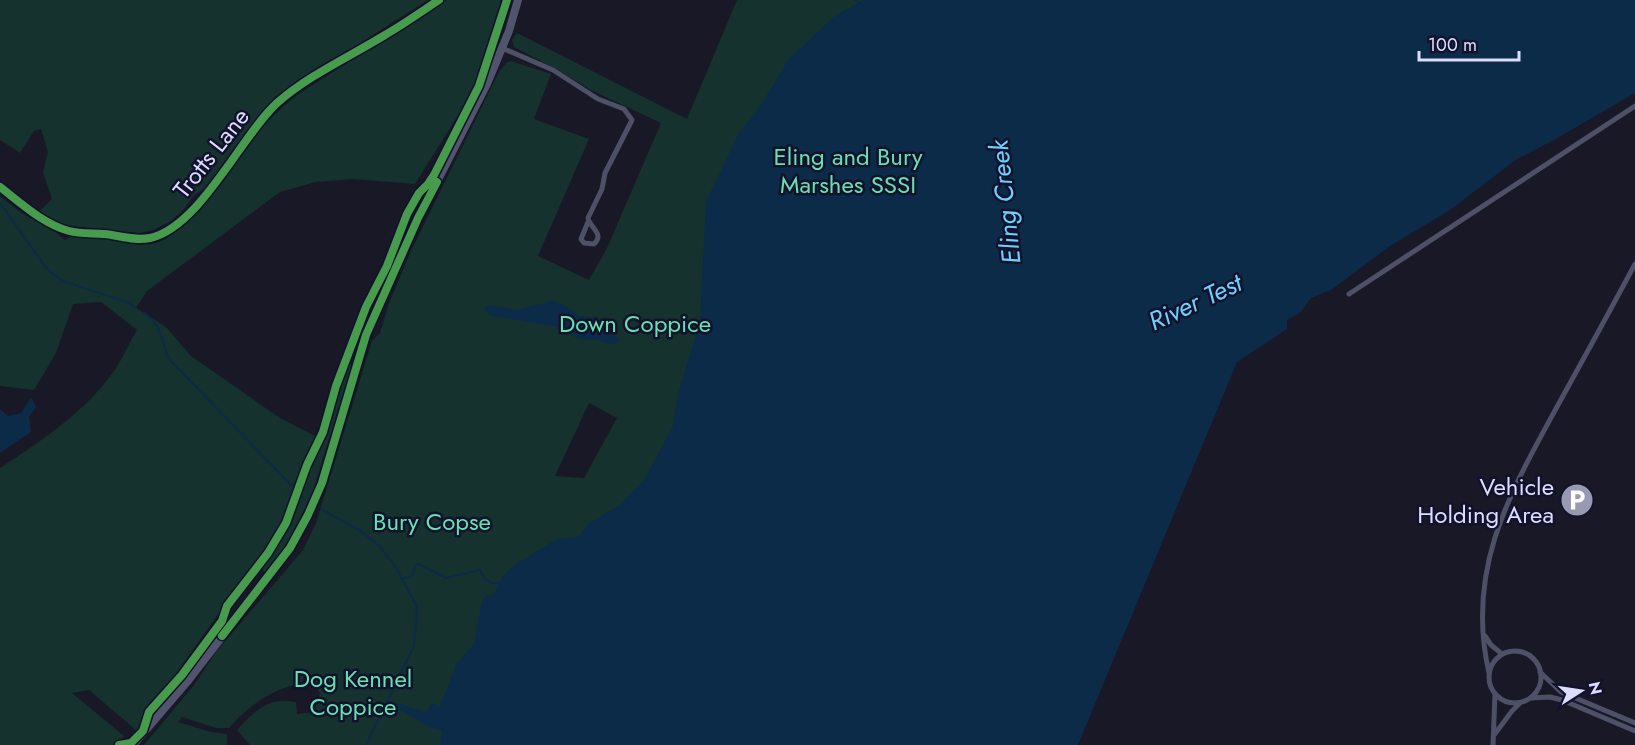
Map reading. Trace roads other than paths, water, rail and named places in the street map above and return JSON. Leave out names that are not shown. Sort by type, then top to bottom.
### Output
[{"type":"street","name":"Trotts Lane","points":[[0,187],[47,222],[71,232],[128,239],[153,237],[176,224],[194,207],[228,167],[262,119],[279,102],[298,87],[386,35],[439,0]]},
{"type":"street","points":[[133,745],[147,731],[272,572],[290,548],[308,515],[322,483],[366,335],[422,210],[487,84],[518,0]]},
{"type":"street","points":[[502,48],[553,70],[598,99],[624,110],[632,120],[605,173],[602,189],[588,222]]},
{"type":"street","points":[[1349,294],[1635,106]]},
{"type":"street","points":[[1520,703],[1506,702],[1491,688],[1483,645],[1483,595],[1496,532],[1514,486],[1635,264]]},
{"type":"street","points":[[1484,635],[1502,654]]},
{"type":"street","points":[[1489,673],[1491,665],[1502,654],[1516,651],[1529,655],[1540,672],[1561,692],[1635,723]]},
{"type":"street","points":[[1531,698],[1539,686],[1540,672]]},
{"type":"street","points":[[1493,745],[1495,694]]},
{"type":"street","points":[[1493,736],[1520,703],[1531,698],[1550,697],[1635,731]]},
{"type":"water","points":[[864,0],[1635,0],[1635,93],[1517,159],[1450,210],[1390,246],[1331,290],[1311,298],[1300,313],[1287,320],[1287,329],[1237,362],[1078,745],[440,745],[442,731],[429,727],[394,706],[397,703],[426,712],[432,703],[440,706],[457,663],[474,644],[482,601],[485,597],[495,593],[502,577],[516,564],[557,539],[578,537],[588,524],[618,506],[645,479],[673,426],[678,394],[700,322],[706,202],[740,131],[757,111],[789,59],[836,15]]},
{"type":"water","points":[[553,301],[578,315],[595,318],[595,321],[590,323],[594,329],[615,335],[619,342],[611,344],[579,339],[556,327],[490,315],[484,307],[490,305],[515,310]]},
{"type":"water","points":[[31,397],[36,407],[29,417],[31,432],[0,453],[0,409],[8,416],[21,413]]},
{"type":"waterway","points":[[855,0],[860,3]]},
{"type":"waterway","points":[[0,203],[47,269],[57,277],[136,308]]},
{"type":"waterway","points":[[144,313],[156,324],[171,361],[295,489]]},
{"type":"waterway","points":[[301,496],[304,499]]},
{"type":"waterway","points":[[321,509],[361,531],[379,546],[394,564],[416,605],[414,646],[366,745]]},
{"type":"waterway","points":[[402,578],[412,577],[416,564],[419,564],[446,578],[480,570],[484,578],[491,583],[501,583]]},
{"type":"place","name":"Vehicle Holding Area","points":[[1577,500]]},
{"type":"park label","name":"Eling and Bury Marshes SSSI","points":[[848,170]]},
{"type":"park label","name":"Down Coppice","points":[[635,323]]},
{"type":"park label","name":"Bury Copse","points":[[432,521]]},
{"type":"park label","name":"Dog Kennel Coppice","points":[[353,692]]},
{"type":"water label","name":"Eling Creek","points":[[1005,202]]},
{"type":"water label","name":"River Test","points":[[1195,302]]}]
